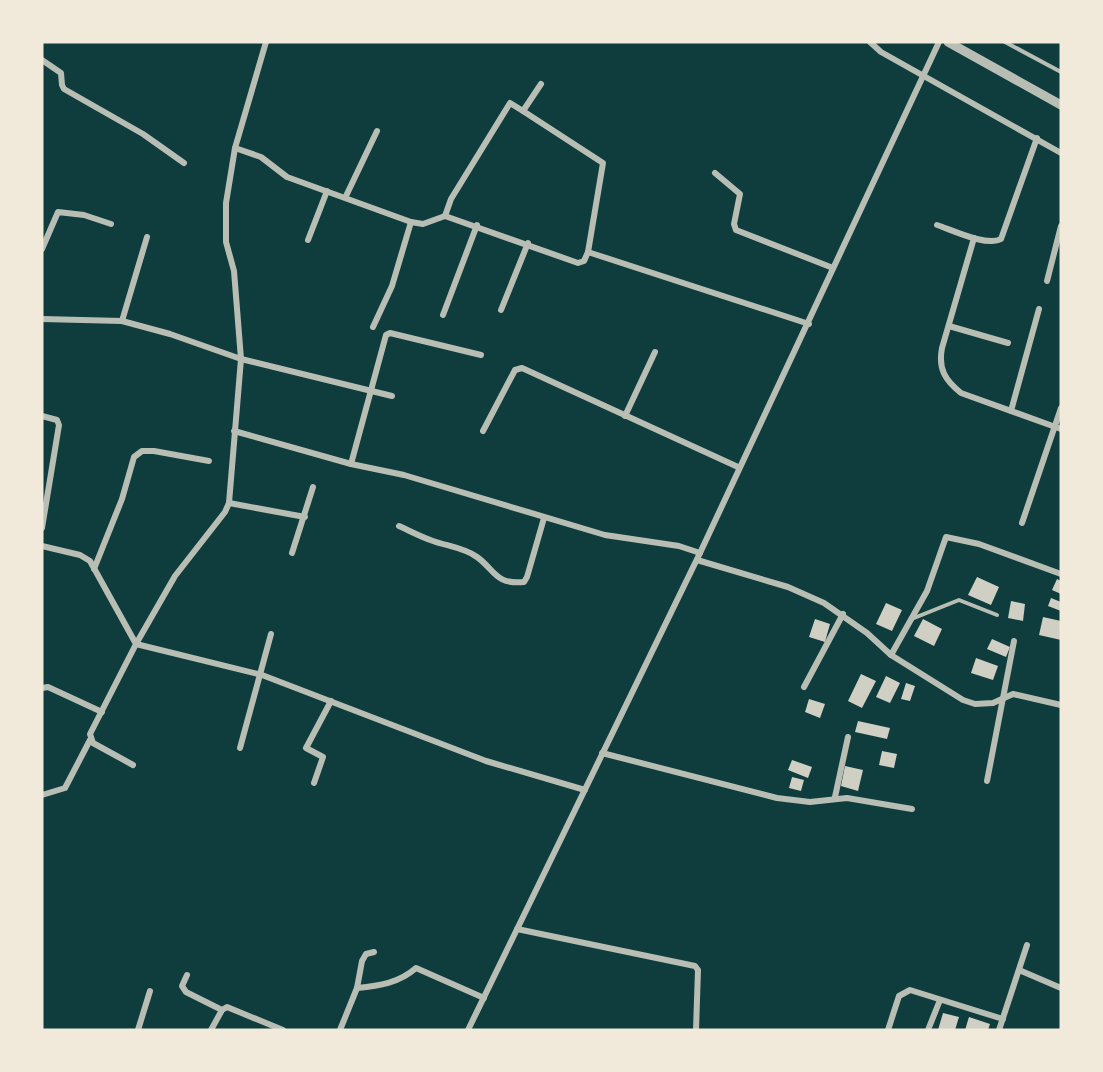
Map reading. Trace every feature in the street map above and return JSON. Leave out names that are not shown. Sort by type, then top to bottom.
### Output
[{"type":"street","points":[[42,795],[65,788],[136,644],[175,576],[225,512],[229,503],[241,359],[234,271],[226,242],[226,202],[235,148],[266,42]]},
{"type":"street","points":[[870,42],[881,52],[1061,153]]},
{"type":"street","points":[[468,1030],[698,556],[738,466],[809,324],[939,42]]},
{"type":"street","points":[[948,42],[1061,105]]},
{"type":"street","points":[[42,60],[61,73],[64,89],[143,134],[184,163]]},
{"type":"street","points":[[523,111],[541,84]]},
{"type":"street","points":[[235,148],[261,157],[287,177],[346,196],[411,222],[423,224],[446,216],[528,243],[578,263],[584,261],[588,252],[603,163],[510,103],[451,199],[446,216]]},
{"type":"street","points":[[346,196],[377,131]]},
{"type":"street","points":[[937,225],[974,238],[996,242],[1001,239],[1037,138]]},
{"type":"street","points":[[715,173],[740,195],[734,224],[736,230],[833,268]]},
{"type":"street","points":[[308,240],[327,191]]},
{"type":"street","points":[[42,249],[55,214],[62,211],[111,224]]},
{"type":"street","points":[[373,327],[389,293],[411,222]]},
{"type":"street","points":[[42,223],[51,225]]},
{"type":"street","points":[[443,315],[477,225]]},
{"type":"street","points":[[1047,281],[1061,226]]},
{"type":"street","points":[[122,321],[147,237]]},
{"type":"street","points":[[974,238],[940,364],[950,384],[961,393],[1058,428]]},
{"type":"street","points":[[501,310],[528,243]]},
{"type":"street","points":[[588,252],[809,324]]},
{"type":"street","points":[[1011,411],[1039,309]]},
{"type":"street","points":[[42,319],[122,321],[170,334],[241,359],[392,396]]},
{"type":"street","points":[[949,326],[1008,343]]},
{"type":"street","points":[[351,464],[384,338],[390,333],[482,355]]},
{"type":"street","points":[[625,416],[655,352]]},
{"type":"street","points":[[483,431],[518,368],[738,466]]},
{"type":"street","points":[[1022,523],[1058,428],[1061,408]]},
{"type":"street","points":[[42,416],[57,420],[58,425],[42,528]]},
{"type":"street","points":[[234,431],[351,464],[404,475],[605,535],[679,546],[698,556],[788,587],[843,614],[891,656],[963,700],[984,704],[1001,700],[1012,694],[1061,704]]},
{"type":"street","points":[[94,569],[122,499],[134,457],[142,452],[154,451],[209,461]]},
{"type":"street","points":[[292,553],[313,488]]},
{"type":"street","points":[[229,503],[305,517]]},
{"type":"street","points":[[399,526],[432,541],[470,552],[497,578],[524,582],[544,518]]},
{"type":"street","points":[[891,656],[931,582],[946,537],[979,544],[1061,574]]},
{"type":"street","points":[[42,546],[80,555],[90,561],[136,644],[262,675],[331,701],[365,717],[486,761],[585,790]]},
{"type":"street","points":[[804,687],[843,614]]},
{"type":"street","points":[[240,748],[262,675],[271,634]]},
{"type":"street","points":[[987,781],[1014,640]]},
{"type":"street","points":[[42,688],[48,687],[102,712]]},
{"type":"street","points":[[314,783],[323,757],[306,748],[331,701]]},
{"type":"street","points":[[836,797],[848,737]]},
{"type":"street","points":[[90,740],[132,765]]},
{"type":"street","points":[[603,753],[777,798],[810,802],[836,797],[912,809]]},
{"type":"street","points":[[517,929],[695,966],[698,970],[696,1030]]},
{"type":"street","points":[[999,1030],[1027,945]]},
{"type":"street","points":[[340,1030],[357,988],[362,961],[366,954],[374,952]]},
{"type":"street","points":[[357,988],[381,986],[406,977],[416,968],[484,998]]},
{"type":"street","points":[[1020,970],[1061,988]]},
{"type":"street","points":[[187,975],[182,986],[186,992],[222,1010]]},
{"type":"street","points":[[138,1030],[150,990]]},
{"type":"street","points":[[888,1030],[898,996],[910,990],[1003,1019]]},
{"type":"street","points":[[928,1030],[940,1000]]},
{"type":"street","points":[[211,1030],[222,1010],[227,1007],[283,1030]]},
{"type":"lane","points":[[1005,42],[1061,72]]},
{"type":"lane","points":[[913,618],[959,600],[997,615]]},
{"type":"building","points":[[977,577],[999,587],[991,605],[968,595]]},
{"type":"building","points":[[1057,579],[1061,581],[1061,594],[1052,590]]},
{"type":"building","points":[[1051,598],[1061,602],[1061,611],[1048,606]]},
{"type":"building","points":[[1011,601],[1025,604],[1023,621],[1008,618]]},
{"type":"building","points":[[886,603],[902,610],[892,631],[876,624]]},
{"type":"building","points":[[1043,617],[1061,621],[1061,640],[1039,635]]},
{"type":"building","points":[[815,619],[830,624],[825,642],[809,637]]},
{"type":"building","points":[[923,619],[942,629],[934,646],[914,636]]},
{"type":"building","points":[[992,639],[1010,647],[1006,657],[987,649]]},
{"type":"building","points":[[976,658],[998,666],[993,680],[971,673]]},
{"type":"building","points":[[861,674],[876,681],[862,708],[848,701]]},
{"type":"building","points":[[886,676],[900,683],[890,703],[876,697]]},
{"type":"building","points":[[906,683],[915,686],[910,701],[901,699]]},
{"type":"building","points":[[809,699],[825,704],[820,718],[805,712]]},
{"type":"building","points":[[858,721],[890,728],[887,739],[855,732]]},
{"type":"building","points":[[882,751],[897,754],[894,768],[879,765]]},
{"type":"building","points":[[792,760],[812,767],[808,778],[788,770]]},
{"type":"building","points":[[845,766],[863,770],[858,791],[841,786]]},
{"type":"building","points":[[792,777],[804,780],[801,791],[789,788]]},
{"type":"building","points":[[943,1013],[959,1017],[955,1030],[938,1030]]},
{"type":"building","points":[[969,1017],[990,1024],[988,1030],[965,1030]]}]
